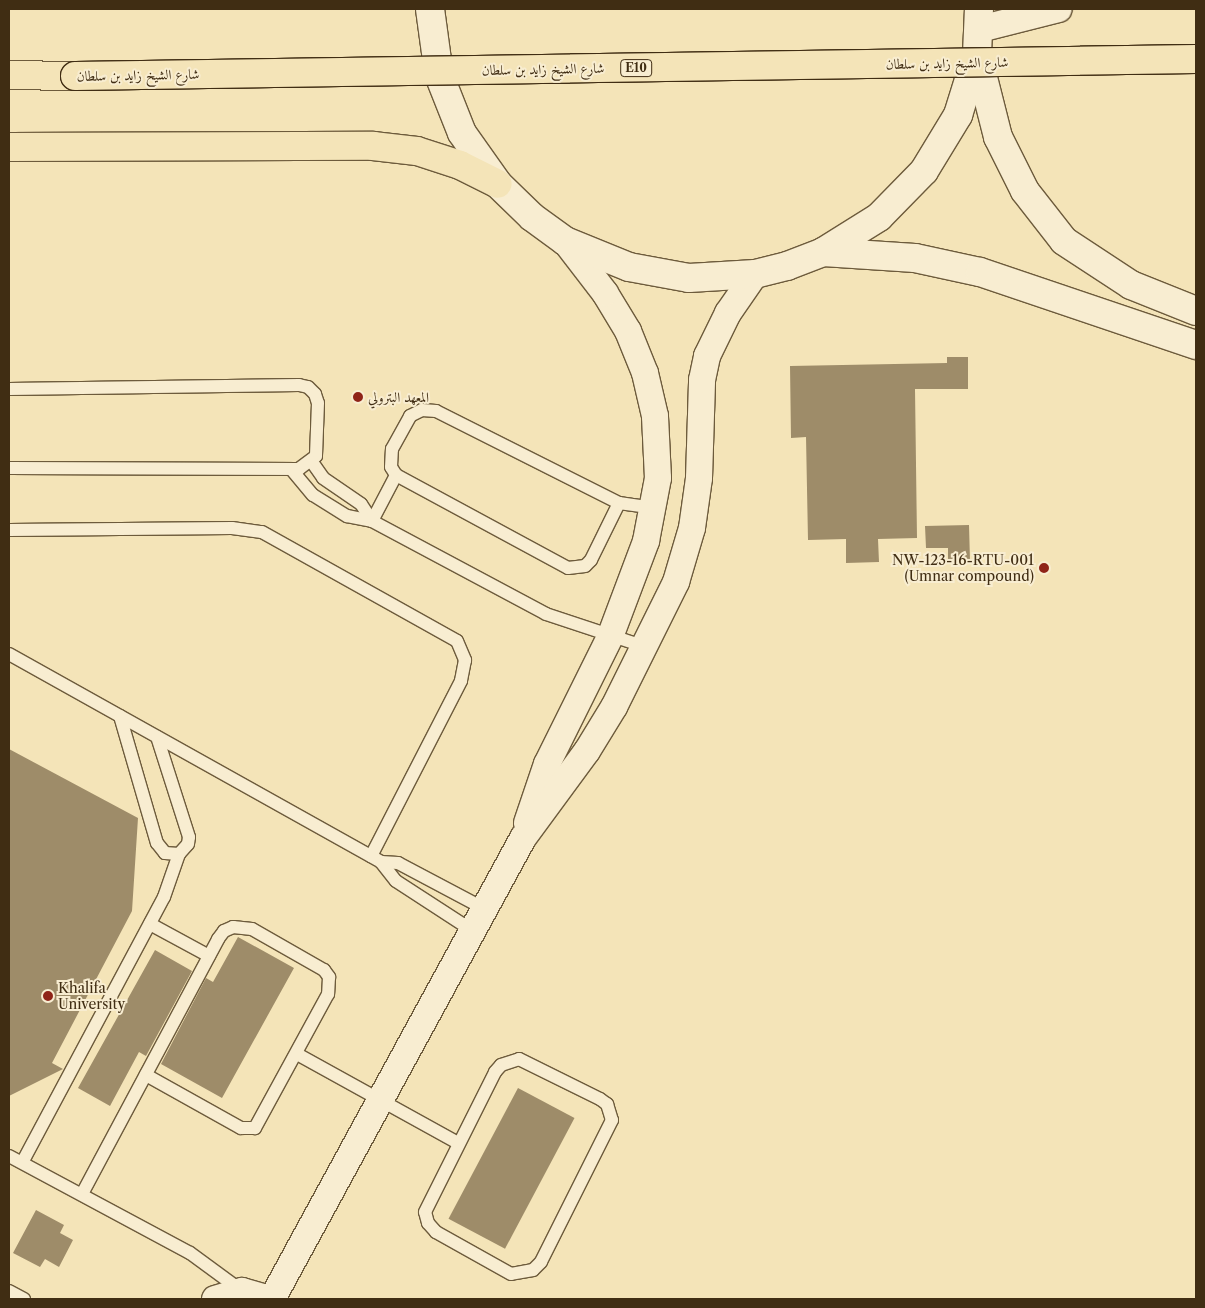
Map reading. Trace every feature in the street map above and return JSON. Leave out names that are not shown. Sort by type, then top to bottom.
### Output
[{"type":"highway","name":"شارع الشيخ زايد بن سلطان","points":[[9,76],[1196,59]]},
{"type":"highway","points":[[9,146],[373,146],[417,151],[460,166],[498,184]]},
{"type":"main road","points":[[430,9],[439,75],[462,133],[498,184],[532,217],[565,241],[628,267],[689,278],[755,274],[788,266],[823,252],[879,217],[924,171],[958,115],[979,30]]},
{"type":"main road","points":[[979,30],[998,137],[1024,191],[1064,241],[1131,285],[1196,311]]},
{"type":"main road","points":[[823,252],[915,258],[980,272],[1196,345]]},
{"type":"street","points":[[979,30],[1059,9]]},
{"type":"street","points":[[523,838],[546,764],[610,637],[646,540],[654,508],[658,447],[655,416],[645,373],[628,332],[605,294],[565,241]]},
{"type":"street","points":[[215,1299],[242,1292],[271,1299],[523,838],[587,751],[646,646],[676,582],[692,528],[699,478],[702,380],[707,356],[728,313],[755,274]]},
{"type":"lane","points":[[9,389],[286,384],[308,387],[318,403],[318,448],[312,462],[291,469],[9,468]]},
{"type":"lane","points":[[619,503],[591,560],[585,566],[568,568],[396,475],[391,467],[392,449],[410,416],[429,410],[619,503],[654,508]]},
{"type":"lane","points":[[312,462],[323,478],[361,504],[372,521]]},
{"type":"lane","points":[[291,469],[304,487],[323,502],[347,516],[372,521],[546,614],[610,637],[646,646]]},
{"type":"lane","points":[[372,521],[396,475]]},
{"type":"lane","points":[[9,530],[232,528],[262,532],[457,641],[465,660],[463,676],[376,859]]},
{"type":"lane","points":[[9,654],[376,859],[396,880],[479,920]]},
{"type":"lane","points":[[120,716],[157,842],[165,853],[179,854]]},
{"type":"lane","points":[[158,737],[189,838],[188,844],[179,854],[170,884],[150,924],[14,1157],[209,1264],[242,1292]]},
{"type":"lane","points":[[376,859],[398,863],[479,920]]},
{"type":"lane","points":[[150,924],[209,956]]},
{"type":"lane","points":[[82,1194],[209,956],[224,931],[242,926],[324,970],[329,977],[328,994],[260,1123],[248,1129],[146,1075]]},
{"type":"lane","points":[[297,1054],[458,1143]]},
{"type":"lane","points":[[509,1060],[528,1061],[600,1099],[612,1112],[609,1128],[541,1262],[522,1274],[500,1270],[436,1232],[428,1224],[426,1212],[428,1201],[458,1143],[495,1072],[509,1060]]},
{"type":"lane","points":[[9,1291],[24,1299]]},
{"type":"building","points":[[947,357],[968,357],[968,389],[915,389],[917,538],[878,539],[879,562],[846,563],[846,539],[808,540],[806,437],[791,438],[790,366],[947,363]]},
{"type":"building","points":[[969,525],[970,561],[948,561],[948,548],[926,548],[925,526]]},
{"type":"building","name":"Khalifa University","points":[[9,749],[138,818],[132,911],[52,1063],[63,1069],[9,1096]]},
{"type":"building","points":[[238,937],[294,968],[222,1098],[161,1064],[206,978],[213,982]]},
{"type":"building","points":[[155,950],[192,971],[146,1056],[139,1052],[110,1106],[78,1088]]},
{"type":"building","points":[[518,1088],[575,1118],[505,1249],[449,1219]]},
{"type":"building","points":[[36,1210],[64,1225],[60,1233],[73,1240],[59,1267],[45,1259],[40,1267],[13,1253]]},
{"type":"place","name":"المعهد البترولي","points":[[358,397]]},
{"type":"place","name":"NW-123-16-RTU-001 (Umnar compound)","points":[[1044,568]]},
{"type":"place","name":"Khalifa University","points":[[48,996]]}]
